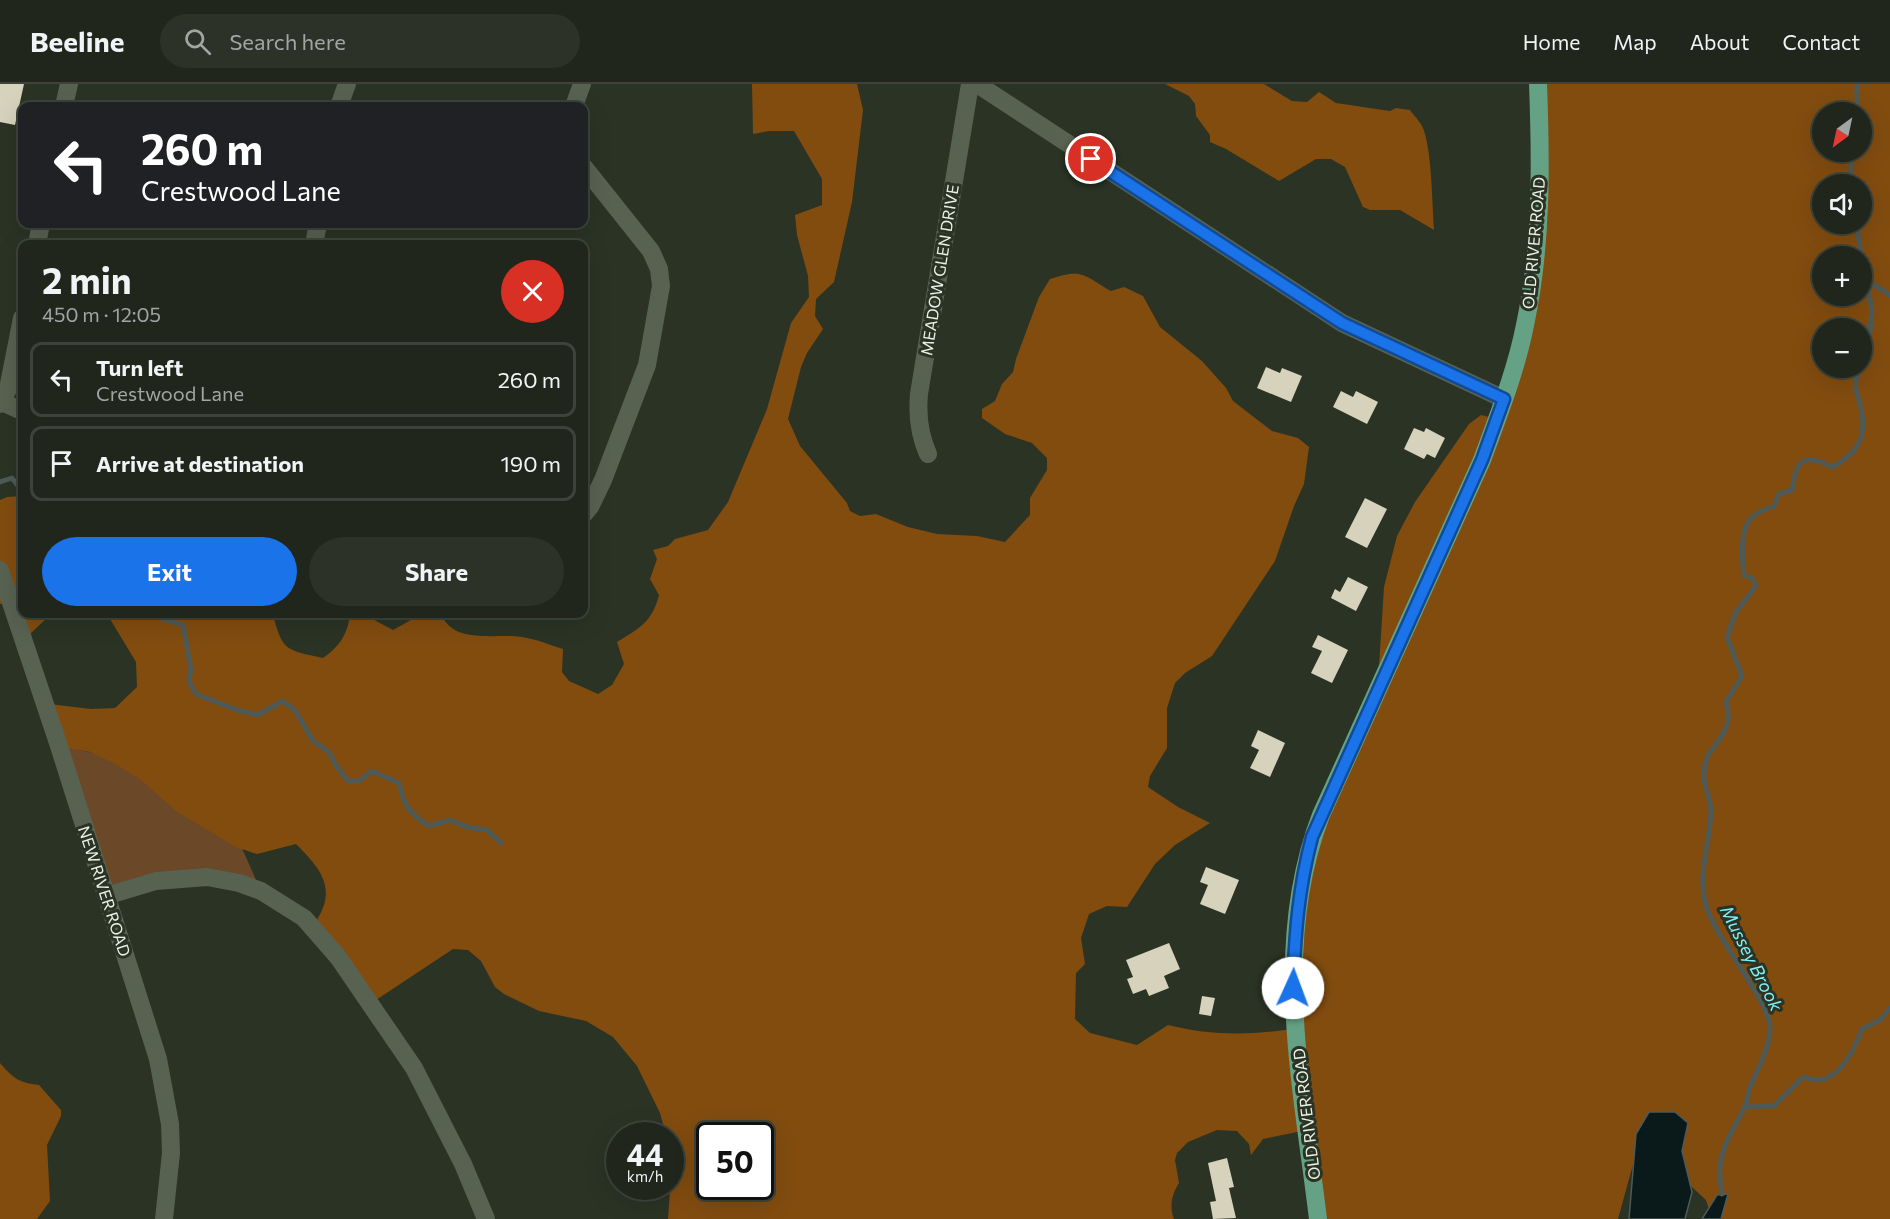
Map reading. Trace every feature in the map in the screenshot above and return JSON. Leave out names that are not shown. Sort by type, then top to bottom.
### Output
[{"type":"main road","name":"OLD RIVER ROAD","points":[[1318,1219],[1299,1069],[1293,988],[1294,939],[1300,882],[1312,837],[1321,815],[1482,460],[1504,399],[1525,327],[1537,243],[1541,154],[1538,84]]},
{"type":"street","points":[[65,102],[69,84]]},
{"type":"street","points":[[340,102],[347,84]]},
{"type":"street","points":[[575,102],[582,84]]},
{"type":"street","name":"MEADOW GLEN DRIVE","points":[[928,454],[918,425],[919,394],[969,84]]},
{"type":"street","points":[[977,84],[1342,323],[1504,399]]},
{"type":"street","points":[[588,172],[651,251],[659,269],[661,286],[647,365],[603,480],[588,509]]},
{"type":"street","points":[[18,338],[8,389],[1,403],[18,409]]},
{"type":"street","name":"NEW RIVER ROAD","points":[[0,570],[59,746],[158,1059],[170,1124],[169,1180],[164,1219]]},
{"type":"street","points":[[106,896],[156,881],[207,878],[239,883],[261,891],[304,918],[338,957],[414,1068],[463,1164],[486,1219]]},
{"type":"shaded area","points":[[752,84],[857,84],[863,110],[852,202],[834,282],[816,299],[815,316],[823,329],[807,353],[801,367],[788,419],[800,446],[847,503],[850,511],[860,516],[876,514],[908,527],[937,534],[977,536],[1005,542],[1030,515],[1030,498],[1047,470],[1047,458],[1032,443],[1005,434],[982,418],[982,409],[995,401],[1002,384],[1013,372],[1039,297],[1050,279],[1070,274],[1088,277],[1111,291],[1124,287],[1143,296],[1160,327],[1202,361],[1226,388],[1233,401],[1272,431],[1298,438],[1309,447],[1304,484],[1275,561],[1212,656],[1185,673],[1175,683],[1167,708],[1167,748],[1150,776],[1148,787],[1178,807],[1210,823],[1175,845],[1155,864],[1127,907],[1107,906],[1089,914],[1081,938],[1085,964],[1076,973],[1075,1019],[1090,1033],[1137,1045],[1168,1025],[1184,1029],[1230,1033],[1293,1029],[1301,894],[1379,666],[1384,587],[1397,536],[1415,502],[1469,424],[1481,415],[1497,419],[1524,347],[1542,84],[1890,84],[1890,1219],[1712,1219],[1706,1200],[1680,1176],[1634,1161],[1618,1219],[1317,1219],[1302,1131],[1263,1139],[1251,1155],[1249,1144],[1237,1131],[1217,1130],[1188,1142],[1177,1153],[1175,1160],[1179,1183],[1172,1200],[1174,1219],[668,1219],[669,1200],[684,1200],[684,1122],[662,1122],[637,1066],[613,1037],[586,1021],[539,1011],[504,994],[495,987],[481,961],[468,950],[453,949],[376,1000],[315,923],[325,900],[324,880],[313,862],[296,844],[257,854],[236,847],[176,811],[141,780],[115,764],[90,752],[67,748],[49,704],[91,709],[115,708],[137,687],[136,662],[109,618],[274,618],[279,635],[288,647],[301,653],[323,658],[342,639],[349,618],[370,618],[393,630],[411,620],[443,618],[455,630],[465,634],[522,637],[563,649],[562,672],[569,681],[598,694],[612,685],[624,664],[617,642],[649,618],[659,595],[650,579],[657,559],[653,550],[668,546],[675,539],[708,530],[728,502],[767,409],[791,323],[809,297],[808,276],[797,235],[795,215],[822,205],[822,179],[794,131],[769,131],[753,134]]},
{"type":"shaded area","points":[[1165,84],[1264,84],[1292,101],[1307,102],[1319,92],[1336,103],[1390,111],[1396,108],[1410,110],[1423,127],[1427,144],[1434,230],[1400,210],[1370,210],[1363,207],[1345,167],[1331,159],[1316,159],[1279,181],[1210,142],[1210,135],[1196,116],[1195,104],[1189,96]]},
{"type":"shaded area","points":[[18,496],[18,609],[15,600],[0,604],[0,500]]},
{"type":"shaded area","points":[[21,618],[47,618],[27,637]]},
{"type":"shaded area","points":[[59,746],[114,757],[237,837],[261,891],[207,877],[106,896]]},
{"type":"shaded area","points":[[0,1063],[17,1079],[39,1085],[61,1110],[61,1116],[47,1145],[50,1201],[37,1219],[0,1219]]},
{"type":"shaded area","points":[[1649,1112],[1675,1112],[1688,1123],[1682,1151],[1692,1192],[1685,1219],[1629,1219],[1636,1134]]},
{"type":"shaded area","points":[[1728,1194],[1721,1219],[1702,1219],[1717,1195]]},
{"type":"building","points":[[0,84],[24,84],[20,102],[18,102],[15,125],[0,122]]},
{"type":"building","points":[[1266,367],[1280,373],[1282,368],[1302,376],[1291,402],[1257,388]]},
{"type":"building","points":[[1341,391],[1353,397],[1356,391],[1378,402],[1367,424],[1333,407]]},
{"type":"building","points":[[1414,428],[1424,432],[1426,428],[1445,438],[1435,458],[1427,454],[1424,459],[1404,449]]},
{"type":"building","points":[[1365,498],[1387,509],[1367,548],[1345,537]]},
{"type":"building","points":[[1348,577],[1368,587],[1356,611],[1331,598],[1335,589],[1340,592]]},
{"type":"building","points":[[1318,635],[1348,650],[1332,683],[1311,673],[1322,651],[1312,647]]},
{"type":"building","points":[[1258,730],[1285,743],[1270,777],[1250,768],[1259,750],[1251,746]]},
{"type":"building","points":[[1206,867],[1239,880],[1225,914],[1200,904],[1208,885],[1200,882]]},
{"type":"building","points":[[1169,943],[1180,969],[1164,976],[1169,988],[1149,996],[1146,989],[1133,994],[1127,979],[1133,977],[1126,960]]},
{"type":"building","points":[[1202,996],[1215,998],[1211,1016],[1199,1014]]},
{"type":"building","points":[[1227,1158],[1234,1187],[1229,1188],[1236,1218],[1213,1219],[1210,1202],[1216,1201],[1208,1163]]},
{"type":"waterway","name":"Mussey Brook","points":[[1857,84],[1857,102]]},
{"type":"waterway","name":"Mussey Brook","points":[[1850,174],[1852,162]]},
{"type":"waterway","name":"Mussey Brook","points":[[1858,234],[1860,246]]},
{"type":"waterway","points":[[1872,284],[1890,295]]},
{"type":"waterway","name":"Mussey Brook","points":[[1871,306],[1871,318]]},
{"type":"waterway","name":"Mussey Brook","points":[[1722,1194],[1720,1170],[1723,1151],[1744,1109],[1750,1087],[1765,1053],[1770,1031],[1769,1019],[1763,1005],[1719,933],[1705,902],[1703,879],[1711,812],[1704,781],[1705,767],[1708,755],[1727,726],[1726,702],[1742,676],[1727,637],[1736,612],[1756,586],[1752,578],[1744,575],[1742,545],[1745,529],[1752,517],[1774,506],[1779,494],[1792,490],[1796,472],[1801,463],[1814,460],[1833,467],[1856,448],[1863,425],[1856,378]]},
{"type":"waterway","points":[[0,482],[12,478],[18,486]]},
{"type":"waterway","points":[[160,618],[183,625],[191,669],[189,681],[196,694],[237,710],[258,715],[282,701],[295,710],[313,741],[329,752],[348,781],[359,781],[372,771],[399,783],[408,808],[429,826],[450,820],[467,827],[487,830],[501,843]]},
{"type":"waterway","points":[[1744,1107],[1774,1106],[1803,1077],[1817,1080],[1833,1075],[1846,1062],[1862,1029],[1880,1020],[1890,1008]]},
{"type":"route","points":[[1091,159],[1342,323],[1504,399],[1482,460],[1312,837],[1300,882],[1294,939],[1293,988]]}]
